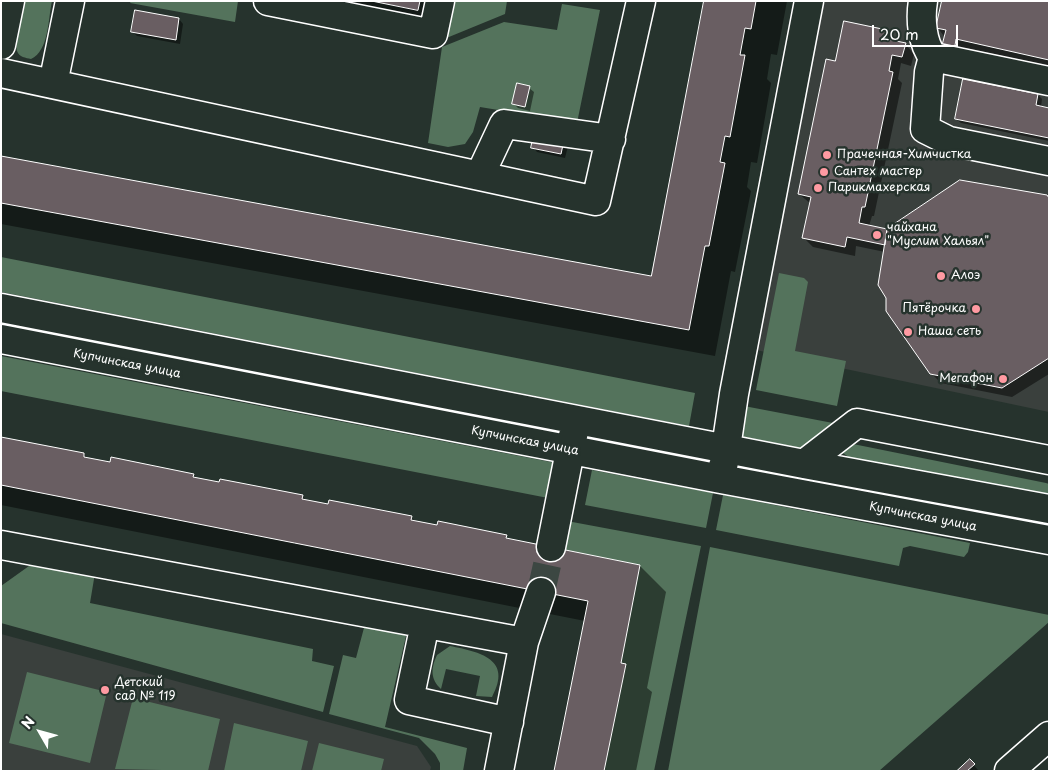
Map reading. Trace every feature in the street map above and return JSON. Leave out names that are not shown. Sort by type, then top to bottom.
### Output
[{"type":"street","points":[[1,45],[10,1]]},
{"type":"street","points":[[53,84],[70,1]]},
{"type":"street","points":[[268,1],[433,34],[440,1]]},
{"type":"street","points":[[1,73],[596,201],[641,1]]},
{"type":"street","points":[[721,479],[734,394],[809,1]]},
{"type":"street","points":[[923,1],[922,11],[926,48],[933,57],[1049,81]]},
{"type":"street","points":[[933,57],[929,72],[925,129],[949,141],[1049,161]]},
{"type":"street","points":[[480,175],[504,124],[611,139]]},
{"type":"street","points":[[1,308],[804,464],[1049,509]]},
{"type":"street","name":"Купчинская улица","points":[[1,339],[721,479],[1049,540]]},
{"type":"street","points":[[551,547],[576,420]]},
{"type":"street","points":[[804,464],[858,423],[1049,460]]},
{"type":"street","points":[[1,545],[524,642]]},
{"type":"street","points":[[499,771],[524,642],[541,592]]},
{"type":"street","points":[[426,624],[409,700],[509,722]]},
{"type":"street","points":[[1009,771],[1049,736]]},
{"type":"shaded area","points":[[822,1],[1049,1],[1049,412],[756,350]]},
{"type":"shaded area","name":"Детский сад № 119","points":[[1,634],[417,746],[431,767],[430,771],[1,771]]},
{"type":"green space","points":[[25,1],[52,1],[44,42],[37,55],[31,59],[19,55],[16,46]]},
{"type":"green space","points":[[131,1],[238,1],[235,22],[130,3]]},
{"type":"green space","points":[[450,1],[507,1],[505,14],[444,39]]},
{"type":"green space","points":[[562,4],[600,10],[577,123],[480,107],[473,132],[465,144],[448,147],[428,143],[442,47],[504,22],[557,30]]},
{"type":"green space","points":[[1,257],[695,393],[689,426],[1,292]]},
{"type":"green space","points":[[779,273],[804,278],[808,282],[795,351],[846,361],[837,406],[756,390]]},
{"type":"green space","points":[[1,356],[556,463],[548,498],[1,391]]},
{"type":"green space","points":[[744,406],[833,423],[801,448],[739,436]]},
{"type":"green space","points":[[853,444],[1046,483],[1049,484],[1049,494],[1043,495],[851,459],[843,453],[844,446]]},
{"type":"green space","points":[[592,470],[713,493],[706,528],[585,505]]},
{"type":"green space","points":[[723,495],[970,543],[968,552],[964,557],[910,546],[903,548],[899,566],[716,530]]},
{"type":"green space","points":[[567,521],[701,546],[654,771],[604,771],[626,665],[621,663],[640,565],[561,549]]},
{"type":"green space","points":[[710,547],[1049,615],[1049,622],[879,771],[668,771]]},
{"type":"green space","points":[[36,561],[95,573],[90,603],[313,649],[312,661],[334,666],[323,712],[1,623],[1,586]]},
{"type":"green space","points":[[365,624],[402,632],[406,636],[385,727],[467,748],[463,771],[440,771],[440,763],[435,754],[419,738],[329,714],[343,655],[356,658]]},
{"type":"green space","points":[[450,646],[482,655],[496,666],[499,674],[492,697],[476,696],[480,676],[446,669],[441,689],[437,685],[433,677],[435,660],[437,655]]},
{"type":"green space","points":[[27,672],[107,692],[90,763],[9,743]]},
{"type":"green space","points":[[133,698],[220,719],[208,771],[115,769]]},
{"type":"green space","points":[[234,723],[308,741],[301,771],[224,771]]},
{"type":"green space","points":[[319,743],[384,759],[381,771],[312,771]]},
{"type":"building","points":[[372,1],[420,1],[418,10]]},
{"type":"building","points":[[704,1],[756,1],[751,29],[745,28],[740,55],[745,55],[730,137],[725,136],[720,162],[725,163],[709,246],[705,246],[689,330],[1,203],[1,156],[651,276]]},
{"type":"building","points":[[942,1],[1049,1],[1049,60],[956,39],[954,52],[941,49],[946,30],[936,28]]},
{"type":"building","points":[[135,10],[179,18],[176,40],[131,32]]},
{"type":"building","points":[[844,21],[887,30],[886,39],[906,43],[902,57],[892,55],[889,71],[893,72],[865,207],[862,207],[859,223],[887,229],[885,245],[847,237],[845,247],[802,238],[811,197],[798,194],[826,59],[835,61]]},
{"type":"building","points":[[963,79],[1038,94],[1036,105],[1049,108],[1049,138],[955,119]]},
{"type":"building","points":[[517,83],[530,86],[525,107],[512,104]]},
{"type":"building","points":[[534,134],[564,140],[561,154],[531,148]]},
{"type":"building","points":[[960,180],[1047,195],[1049,198],[1049,358],[1002,388],[930,374],[886,311],[886,298],[878,285],[887,229]]},
{"type":"building","points":[[1,437],[84,453],[84,457],[110,462],[111,457],[194,474],[193,477],[219,482],[220,479],[303,495],[302,499],[328,504],[329,500],[412,516],[411,520],[437,525],[438,521],[507,535],[506,538],[640,565],[621,663],[626,664],[604,771],[554,771],[588,601],[1,485]]},
{"type":"building","points":[[970,759],[975,764],[967,771],[957,771]]},
{"type":"tunnel","points":[[541,592],[551,547]]},
{"type":"place","name":"Прачечная-Химчистка","points":[[827,155]]},
{"type":"place","name":"Сантех мастер","points":[[824,172]]},
{"type":"place","name":"Парикмахерская","points":[[818,188]]},
{"type":"place","name":"чайхана \"Муслим Хальял\"","points":[[877,235]]},
{"type":"place","name":"Алоэ","points":[[941,276]]},
{"type":"place","name":"Пятёрочка","points":[[976,309]]},
{"type":"place","name":"Наша сеть","points":[[908,332]]},
{"type":"place","name":"Мегафон","points":[[1003,379]]},
{"type":"place","name":"Детский сад № 119","points":[[105,690]]}]
